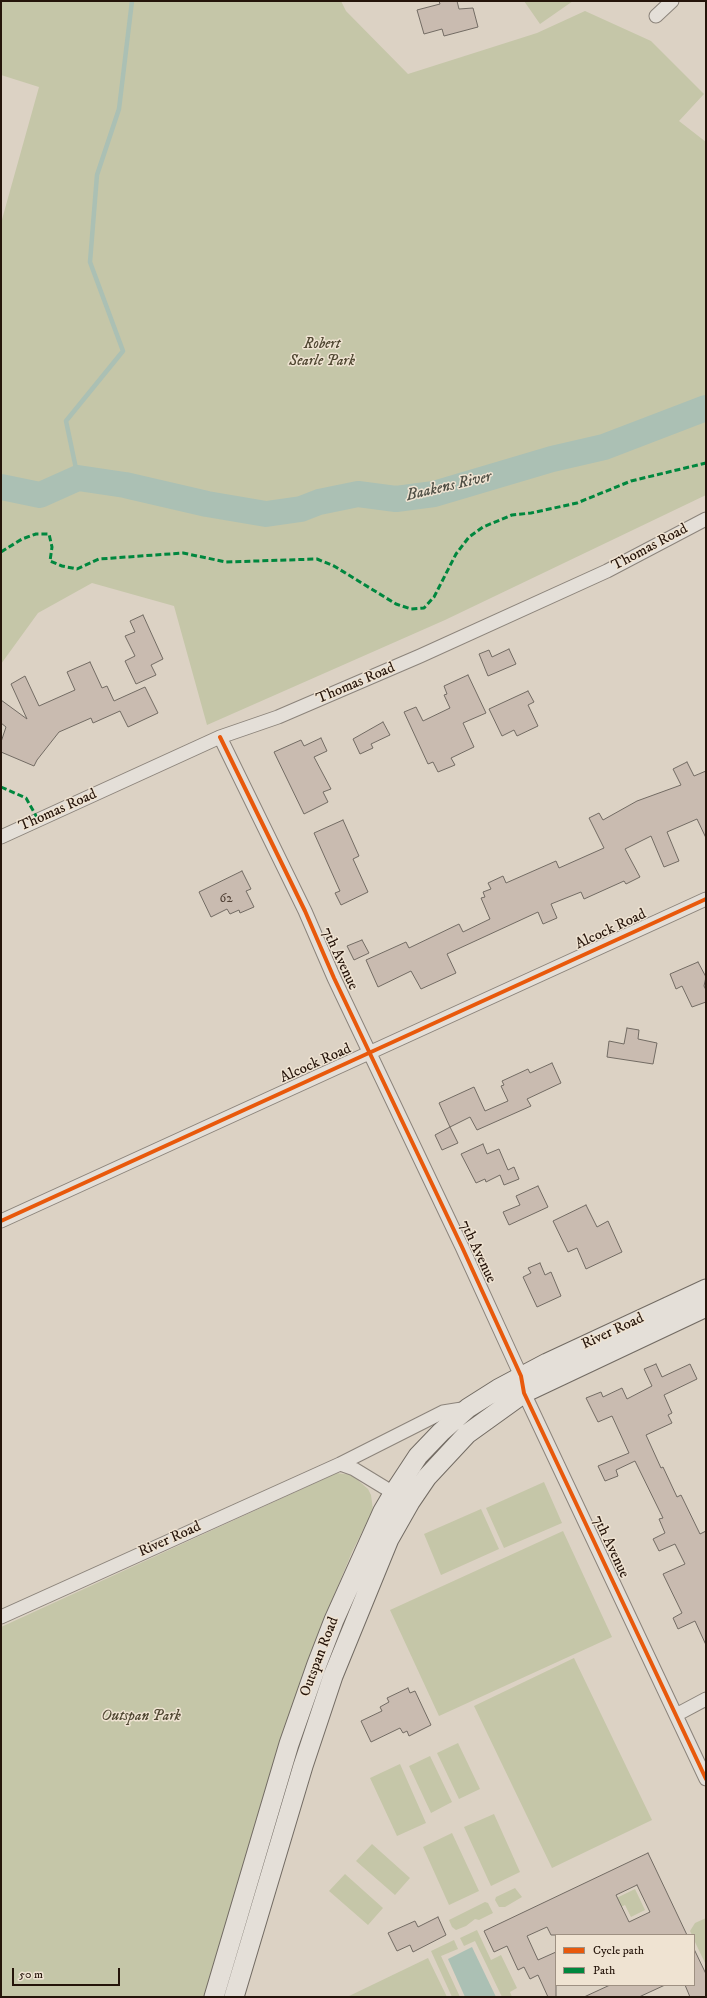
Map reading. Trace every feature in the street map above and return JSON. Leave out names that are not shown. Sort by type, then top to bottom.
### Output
[{"type":"main road","name":"River Road","points":[[523,1385],[706,1289]]},
{"type":"main road","name":"River Road","points":[[523,1385],[706,1307]]},
{"type":"main road","name":"Outspan Road","points":[[214,1997],[301,1708],[334,1620],[392,1494],[418,1456],[441,1432],[468,1408],[523,1385]]},
{"type":"main road","name":"Outspan Road","points":[[234,1997],[303,1766],[333,1676],[389,1539],[410,1502],[427,1477],[467,1434],[523,1385]]},
{"type":"street","points":[[656,16],[672,1]]},
{"type":"street","name":"Thomas Road","points":[[1,837],[220,737],[291,712],[420,656],[607,571],[706,519]]},
{"type":"street","name":"7th Avenue","points":[[220,737],[371,1053],[523,1385],[706,1778]]},
{"type":"street","name":"Alcock Road","points":[[1,1221],[706,899]]},
{"type":"street","name":"River Road","points":[[1,1617],[340,1464],[442,1412],[468,1408]]},
{"type":"street","points":[[340,1464],[354,1469],[392,1494],[410,1502]]},
{"type":"street","points":[[676,1715],[706,1699]]},
{"type":"green space","name":"Robert Searle Park","points":[[1,1],[341,1],[346,11],[408,74],[537,33],[585,11],[651,41],[704,94],[679,121],[706,142],[706,495],[445,620],[207,725],[174,606],[92,583],[38,613],[1,664],[1,223],[39,87],[1,75]]},
{"type":"green space","points":[[524,1],[573,1],[540,24]]},
{"type":"green space","name":"Outspan Park","points":[[337,1473],[352,1475],[368,1489],[371,1495],[373,1510],[352,1552],[318,1634],[283,1734],[204,1997],[1,1997],[1,1627]]},
{"type":"green space","points":[[544,1482],[562,1523],[504,1548],[486,1508]]},
{"type":"green space","points":[[481,1509],[499,1549],[441,1575],[424,1534]]},
{"type":"green space","points":[[563,1531],[612,1637],[439,1716],[390,1610]]},
{"type":"green space","points":[[574,1658],[652,1820],[552,1868],[474,1706]]},
{"type":"green space","points":[[458,1743],[480,1789],[459,1799],[437,1753]]},
{"type":"green space","points":[[430,1756],[452,1802],[431,1813],[409,1766]]},
{"type":"green space","points":[[400,1764],[426,1823],[397,1836],[370,1778]]},
{"type":"green space","points":[[494,1814],[520,1872],[491,1886],[464,1827]]},
{"type":"green space","points":[[452,1833],[479,1891],[449,1905],[423,1847]]},
{"type":"green space","points":[[372,1844],[410,1878],[395,1895],[356,1861]]},
{"type":"green space","points":[[345,1874],[383,1908],[368,1925],[329,1891]]},
{"type":"green space","points":[[515,1888],[522,1897],[505,1907],[499,1907],[495,1900],[496,1897]]},
{"type":"green space","points":[[635,1889],[645,1910],[631,1917],[625,1905],[598,1918],[594,1909]]},
{"type":"green space","points":[[485,1902],[488,1903],[493,1913],[479,1920],[475,1919],[466,1926],[456,1930],[452,1927],[449,1920]]},
{"type":"green space","points":[[706,1918],[706,1965],[695,1942],[695,1934],[692,1934],[690,1931],[695,1923]]},
{"type":"green space","points":[[477,1930],[491,1960],[501,1955],[517,1988],[510,1992],[512,1997],[502,1997],[475,1941],[464,1946],[460,1938]]},
{"type":"green space","points":[[454,1940],[458,1949],[441,1956],[460,1997],[452,1997],[431,1951]]},
{"type":"green space","points":[[428,1958],[447,1997],[347,1997]]},
{"type":"shaded area","points":[[472,1947],[496,1997],[465,1997],[448,1959]]},
{"type":"building","points":[[439,1],[457,1],[459,9],[473,8],[478,27],[444,36],[442,29],[424,34],[417,10],[440,4]]},
{"type":"building","points":[[143,615],[163,659],[151,665],[156,675],[136,684],[125,661],[135,656],[125,636],[135,632],[130,621]]},
{"type":"building","points":[[509,649],[516,664],[488,676],[479,654],[489,650],[492,657]]},
{"type":"building","points":[[90,662],[102,688],[107,686],[114,701],[145,687],[158,713],[128,727],[120,711],[93,723],[91,718],[59,732],[34,766],[1,752],[1,742],[6,727],[1,723],[1,700],[27,719],[11,684],[25,676],[39,706],[75,690],[67,672]]},
{"type":"building","points":[[468,675],[486,713],[463,723],[474,747],[451,758],[455,765],[438,772],[433,762],[428,764],[404,712],[416,707],[423,721],[450,708],[444,695],[447,694],[444,686]]},
{"type":"building","points":[[528,691],[534,702],[528,705],[538,726],[517,736],[514,730],[502,736],[489,709]]},
{"type":"building","points":[[383,722],[390,735],[371,744],[373,748],[360,754],[353,739]]},
{"type":"building","points":[[321,738],[327,751],[314,757],[331,789],[323,792],[328,802],[304,814],[274,752],[301,740],[304,746]]},
{"type":"building","points":[[687,762],[694,776],[706,771],[706,838],[697,819],[667,832],[679,861],[664,867],[651,836],[625,849],[640,877],[626,884],[624,881],[584,899],[581,892],[551,904],[557,918],[543,924],[538,912],[447,954],[456,973],[421,989],[411,971],[378,987],[366,960],[406,942],[409,948],[459,924],[463,932],[490,919],[481,898],[485,897],[483,892],[491,889],[488,883],[503,876],[506,883],[556,861],[559,868],[604,848],[589,818],[599,813],[603,820],[637,801],[681,785],[673,769]]},
{"type":"building","points":[[343,820],[359,856],[353,859],[368,892],[341,905],[335,893],[340,891],[314,833]]},
{"type":"building","points":[[242,871],[251,889],[246,891],[254,907],[240,913],[239,910],[230,914],[227,909],[211,917],[199,892]]},
{"type":"building","points":[[362,940],[369,953],[354,960],[347,946]]},
{"type":"building","points":[[698,962],[706,977],[704,986],[706,990],[706,1002],[692,1007],[682,986],[676,989],[670,974]]},
{"type":"building","points":[[627,1028],[639,1030],[638,1039],[657,1043],[653,1064],[607,1057],[609,1041],[624,1044]]},
{"type":"building","points":[[552,1063],[561,1083],[527,1099],[531,1106],[477,1130],[470,1117],[450,1127],[439,1103],[474,1087],[485,1111],[508,1101],[501,1086],[504,1085],[502,1081],[528,1069],[530,1073]]},
{"type":"building","points":[[450,1127],[458,1143],[442,1150],[435,1135]]},
{"type":"building","points":[[483,1144],[487,1154],[499,1149],[508,1170],[514,1167],[519,1179],[504,1185],[500,1175],[486,1182],[485,1179],[476,1183],[461,1154]]},
{"type":"building","points":[[538,1186],[548,1207],[509,1225],[503,1212],[520,1205],[516,1196]]},
{"type":"building","points":[[586,1205],[597,1227],[608,1221],[622,1252],[586,1269],[577,1248],[568,1252],[553,1221]]},
{"type":"building","points":[[540,1263],[545,1275],[551,1272],[561,1296],[537,1307],[523,1277],[531,1273],[528,1268]]},
{"type":"building","points":[[656,1364],[662,1377],[690,1364],[697,1379],[664,1395],[672,1413],[668,1415],[672,1423],[646,1435],[661,1468],[663,1467],[677,1497],[681,1495],[700,1534],[706,1531],[706,1645],[695,1621],[678,1629],[673,1618],[682,1613],[663,1574],[685,1564],[675,1544],[659,1551],[653,1539],[665,1533],[659,1519],[663,1518],[635,1461],[616,1470],[618,1476],[605,1481],[598,1466],[629,1453],[612,1416],[598,1422],[586,1398],[601,1392],[603,1397],[622,1388],[627,1399],[652,1386],[644,1369]]},
{"type":"building","points":[[408,1688],[410,1693],[415,1691],[431,1725],[409,1736],[407,1731],[403,1733],[400,1728],[371,1742],[361,1721],[382,1711],[380,1707],[389,1702],[387,1698]]},
{"type":"building","points":[[648,1853],[687,1934],[551,1935],[547,1927],[527,1936],[538,1960],[555,1952],[556,1997],[548,1997],[538,1975],[530,1979],[524,1967],[518,1970],[507,1946],[494,1952],[484,1931]],"holes":[[[637,1885],[650,1912],[629,1922],[616,1895]]]},
{"type":"building","points":[[438,1917],[446,1935],[413,1952],[410,1945],[397,1951],[388,1933],[415,1921],[418,1927]]},
{"type":"building","points":[[695,1951],[706,1974],[706,1997],[690,1997],[685,1986],[695,1986]]},
{"type":"building","points":[[608,1986],[663,1986],[639,1997],[584,1997]]},
{"type":"waterway","points":[[78,478],[66,421],[123,351],[90,262],[97,175],[119,109],[132,1]]},
{"type":"waterway","name":"Baakens River","points":[[1,487],[40,495],[78,478],[125,485],[207,504],[266,514],[301,509],[319,502],[358,494],[396,499],[434,494],[552,459],[604,447],[706,408]]},
{"type":"marked path","points":[[1,552],[22,539],[36,534],[49,534],[52,547],[50,561],[62,566],[77,569],[99,559],[183,553],[226,562],[317,559],[334,566],[396,604],[411,609],[424,608],[434,597],[456,554],[469,537],[483,527],[512,515],[531,513],[577,503],[631,481],[706,463]]},
{"type":"marked path","points":[[1,787],[26,798],[39,821]]},
{"type":"cycle path","points":[[220,737],[305,911],[334,978],[462,1247],[521,1376],[524,1393],[706,1779]]},
{"type":"cycle path","points":[[1,1221],[706,899]]}]
